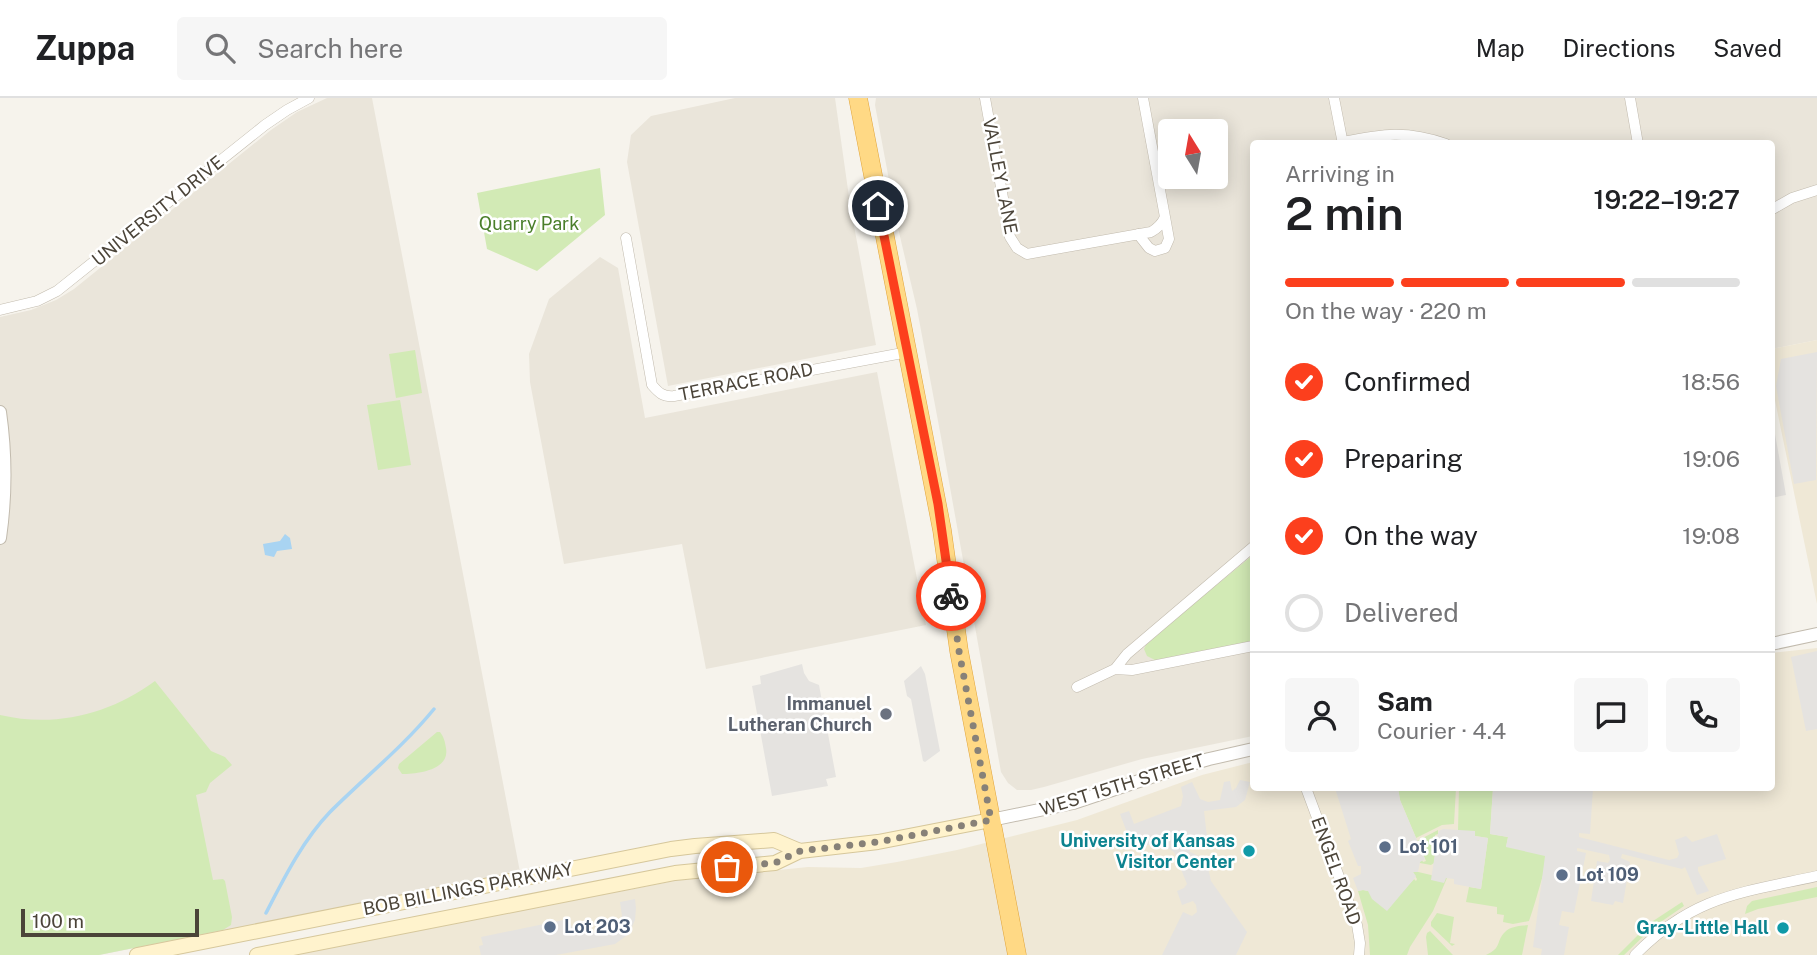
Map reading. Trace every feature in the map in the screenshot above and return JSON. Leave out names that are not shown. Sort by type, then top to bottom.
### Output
[{"type":"highway","points":[[858,98],[942,530],[959,651],[1017,955]]},
{"type":"main road","name":"BOB BILLINGS PARKWAY","points":[[257,955],[675,873],[775,863],[800,851],[878,842],[991,820]]},
{"type":"main road","name":"BOB BILLINGS PARKWAY","points":[[137,955],[671,849],[774,841],[800,851]]},
{"type":"street","name":"UNIVERSITY DRIVE","points":[[0,310],[37,301],[57,291],[265,125],[309,98]]},
{"type":"street","name":"VALLEY LANE","points":[[985,98],[1010,237],[1017,248],[1027,254],[1138,234]]},
{"type":"street","points":[[1143,98],[1165,217],[1169,239],[1165,248],[1155,251],[1149,248],[1138,234],[1151,232],[1163,223],[1165,217]]},
{"type":"street","points":[[1334,98],[1342,140]]},
{"type":"street","points":[[1630,98],[1637,140]]},
{"type":"street","points":[[1359,140],[1390,134],[1410,134],[1435,140]]},
{"type":"street","points":[[1775,208],[1792,198],[1817,190]]},
{"type":"street","name":"TERRACE ROAD","points":[[626,238],[653,385],[661,394],[674,396],[908,352]]},
{"type":"street","points":[[0,412],[5,458],[0,538]]},
{"type":"street","points":[[1077,687],[1115,669],[1136,646],[1250,550]]},
{"type":"street","points":[[1775,642],[1817,634]]},
{"type":"street","points":[[1136,646],[1140,657],[1153,665]]},
{"type":"street","points":[[1115,669],[1132,670],[1250,647]]},
{"type":"street","name":"WEST 15TH STREET","points":[[991,820],[1073,803],[1209,759],[1250,750]]},
{"type":"street","name":"ENGEL ROAD","points":[[1307,791],[1357,925],[1359,955]]},
{"type":"street","points":[[1635,955],[1667,925],[1707,903],[1738,893],[1817,876]]},
{"type":"shaded area","points":[[327,98],[372,98],[520,872],[99,955],[0,955],[0,317],[31,310],[74,289],[271,130],[297,112]]},
{"type":"shaded area","points":[[735,98],[835,98],[850,204],[876,345],[668,386],[627,162],[631,135],[651,116]]},
{"type":"shaded area","points":[[876,98],[1817,98],[1817,340],[1775,348],[1775,140],[1250,140],[1250,737],[1142,759],[1044,787],[1017,790],[1001,772],[917,309],[898,228],[875,105]]},
{"type":"shaded area","points":[[600,257],[618,268],[645,418],[877,372],[926,625],[706,669],[682,544],[564,564],[530,382],[529,354],[549,299]]},
{"type":"shaded area","points":[[1817,340],[1817,604],[1775,400],[1775,348]]},
{"type":"shaded area","points":[[1817,352],[1816,480],[1794,484],[1776,386],[1781,359]]},
{"type":"shaded area","points":[[1775,434],[1786,495],[1775,497]]},
{"type":"shaded area","points":[[1817,648],[1817,955],[294,955],[679,880],[808,867],[861,868],[957,850],[1077,820],[1202,775],[1250,763],[1250,791],[1775,791],[1775,653]]},
{"type":"shaded area","points":[[1817,651],[1817,729],[1806,731],[1791,657]]},
{"type":"shaded area","points":[[802,664],[809,681],[819,685],[836,777],[826,779],[828,786],[772,796],[752,686],[761,684],[760,676]]},
{"type":"shaded area","points":[[921,666],[925,674],[940,751],[925,762],[911,699],[907,696],[904,681]]},
{"type":"shaded area","points":[[1240,780],[1250,782],[1245,800],[1236,807],[1204,811],[1207,837],[1192,839],[1188,846],[1190,852],[1206,859],[1211,881],[1247,932],[1236,955],[1162,955],[1183,912],[1192,916],[1197,912],[1196,905],[1193,901],[1182,905],[1177,891],[1187,884],[1174,852],[1163,845],[1144,845],[1133,841],[1120,814],[1129,811],[1134,824],[1181,806],[1181,787],[1192,782],[1200,799],[1208,802],[1220,800],[1224,782],[1230,781],[1232,791]]},
{"type":"shaded area","name":"Lot 101","points":[[1336,791],[1398,791],[1425,859],[1420,862],[1418,872],[1413,872],[1416,876],[1414,879],[1387,911],[1372,899],[1368,891],[1358,891],[1353,878],[1361,874],[1361,866],[1358,866],[1348,841],[1351,839]]},
{"type":"shaded area","name":"Lot 109","points":[[1493,791],[1593,791],[1590,834],[1579,833],[1579,837],[1669,860],[1677,858],[1679,854],[1675,840],[1686,836],[1692,842],[1717,834],[1726,859],[1698,867],[1709,891],[1697,895],[1685,867],[1682,869],[1622,854],[1621,858],[1630,862],[1623,903],[1615,901],[1613,905],[1591,901],[1597,861],[1608,863],[1609,855],[1577,848],[1577,851],[1586,853],[1574,913],[1562,911],[1559,925],[1569,927],[1564,955],[1541,955],[1542,949],[1533,947],[1545,856],[1506,847],[1508,837],[1490,834]]},
{"type":"shaded area","points":[[1443,829],[1475,831],[1475,836],[1488,838],[1481,889],[1454,884],[1454,879],[1446,878],[1444,883],[1431,880],[1438,834]]},
{"type":"shaded area","name":"Lot 203","points":[[635,899],[635,920],[629,934],[615,944],[556,955],[481,955],[481,937],[568,919],[574,931],[581,934],[612,929],[622,916],[620,902]]},
{"type":"green space","name":"Quarry Park","points":[[600,168],[605,215],[537,271],[487,249],[477,193]]},
{"type":"green space","points":[[415,350],[422,393],[396,398],[389,354]]},
{"type":"green space","points":[[400,400],[411,465],[378,470],[367,405]]},
{"type":"green space","points":[[1250,557],[1250,642],[1155,660],[1147,656],[1144,649],[1146,645]]},
{"type":"green space","points":[[155,681],[211,751],[225,757],[232,765],[210,783],[206,792],[196,795],[213,880],[225,881],[231,925],[223,930],[99,955],[0,955],[0,715],[42,720],[82,715],[120,702]]},
{"type":"green space","points":[[440,732],[446,748],[443,761],[424,772],[402,774],[398,768],[399,764]]},
{"type":"green space","points":[[1398,791],[1456,791],[1454,824],[1442,825],[1416,838]]},
{"type":"green space","points":[[1459,791],[1493,791],[1490,834],[1508,837],[1506,847],[1553,846],[1529,921],[1513,924],[1503,922],[1504,915],[1497,914],[1497,907],[1466,902],[1469,887],[1481,889],[1488,838],[1458,830]]},
{"type":"green space","points":[[1438,830],[1435,835],[1437,838],[1434,863],[1420,863],[1422,860],[1426,861],[1417,841]]},
{"type":"green space","points":[[1414,871],[1444,882],[1447,878],[1433,911],[1407,955],[1370,955],[1368,925],[1358,891],[1401,893],[1414,879],[1416,881]]},
{"type":"green space","points":[[1817,887],[1817,897],[1745,914],[1752,901]]},
{"type":"green space","points":[[1682,902],[1684,906],[1652,928],[1624,955],[1618,955],[1650,923]]},
{"type":"green space","points":[[1437,913],[1454,917],[1450,943],[1455,944],[1452,946],[1431,926]]},
{"type":"green space","points":[[1528,925],[1522,955],[1486,955],[1497,947],[1507,930]]},
{"type":"green space","points":[[1430,931],[1453,955],[1428,955],[1426,937]]},
{"type":"water","points":[[285,534],[290,538],[292,549],[277,551],[274,557],[265,555],[263,544],[280,541]]},
{"type":"waterway","points":[[266,913],[295,860],[320,823],[434,709]]},
{"type":"way so far","points":[[727,867],[775,863],[800,851],[878,842],[991,820],[951,596]]},
{"type":"place","name":"Immanuel Lutheran Church","points":[[886,714]]},
{"type":"place","name":"Lot 101","points":[[1385,847]]},
{"type":"place","name":"University of Kansas Visitor Center","points":[[1249,851]]},
{"type":"place","name":"Lot 109","points":[[1562,875]]},
{"type":"place","name":"Lot 203","points":[[550,927]]},
{"type":"place","name":"Gray-Little Hall","points":[[1783,928]]},
{"type":"route","points":[[878,206],[938,504],[951,596]]}]
